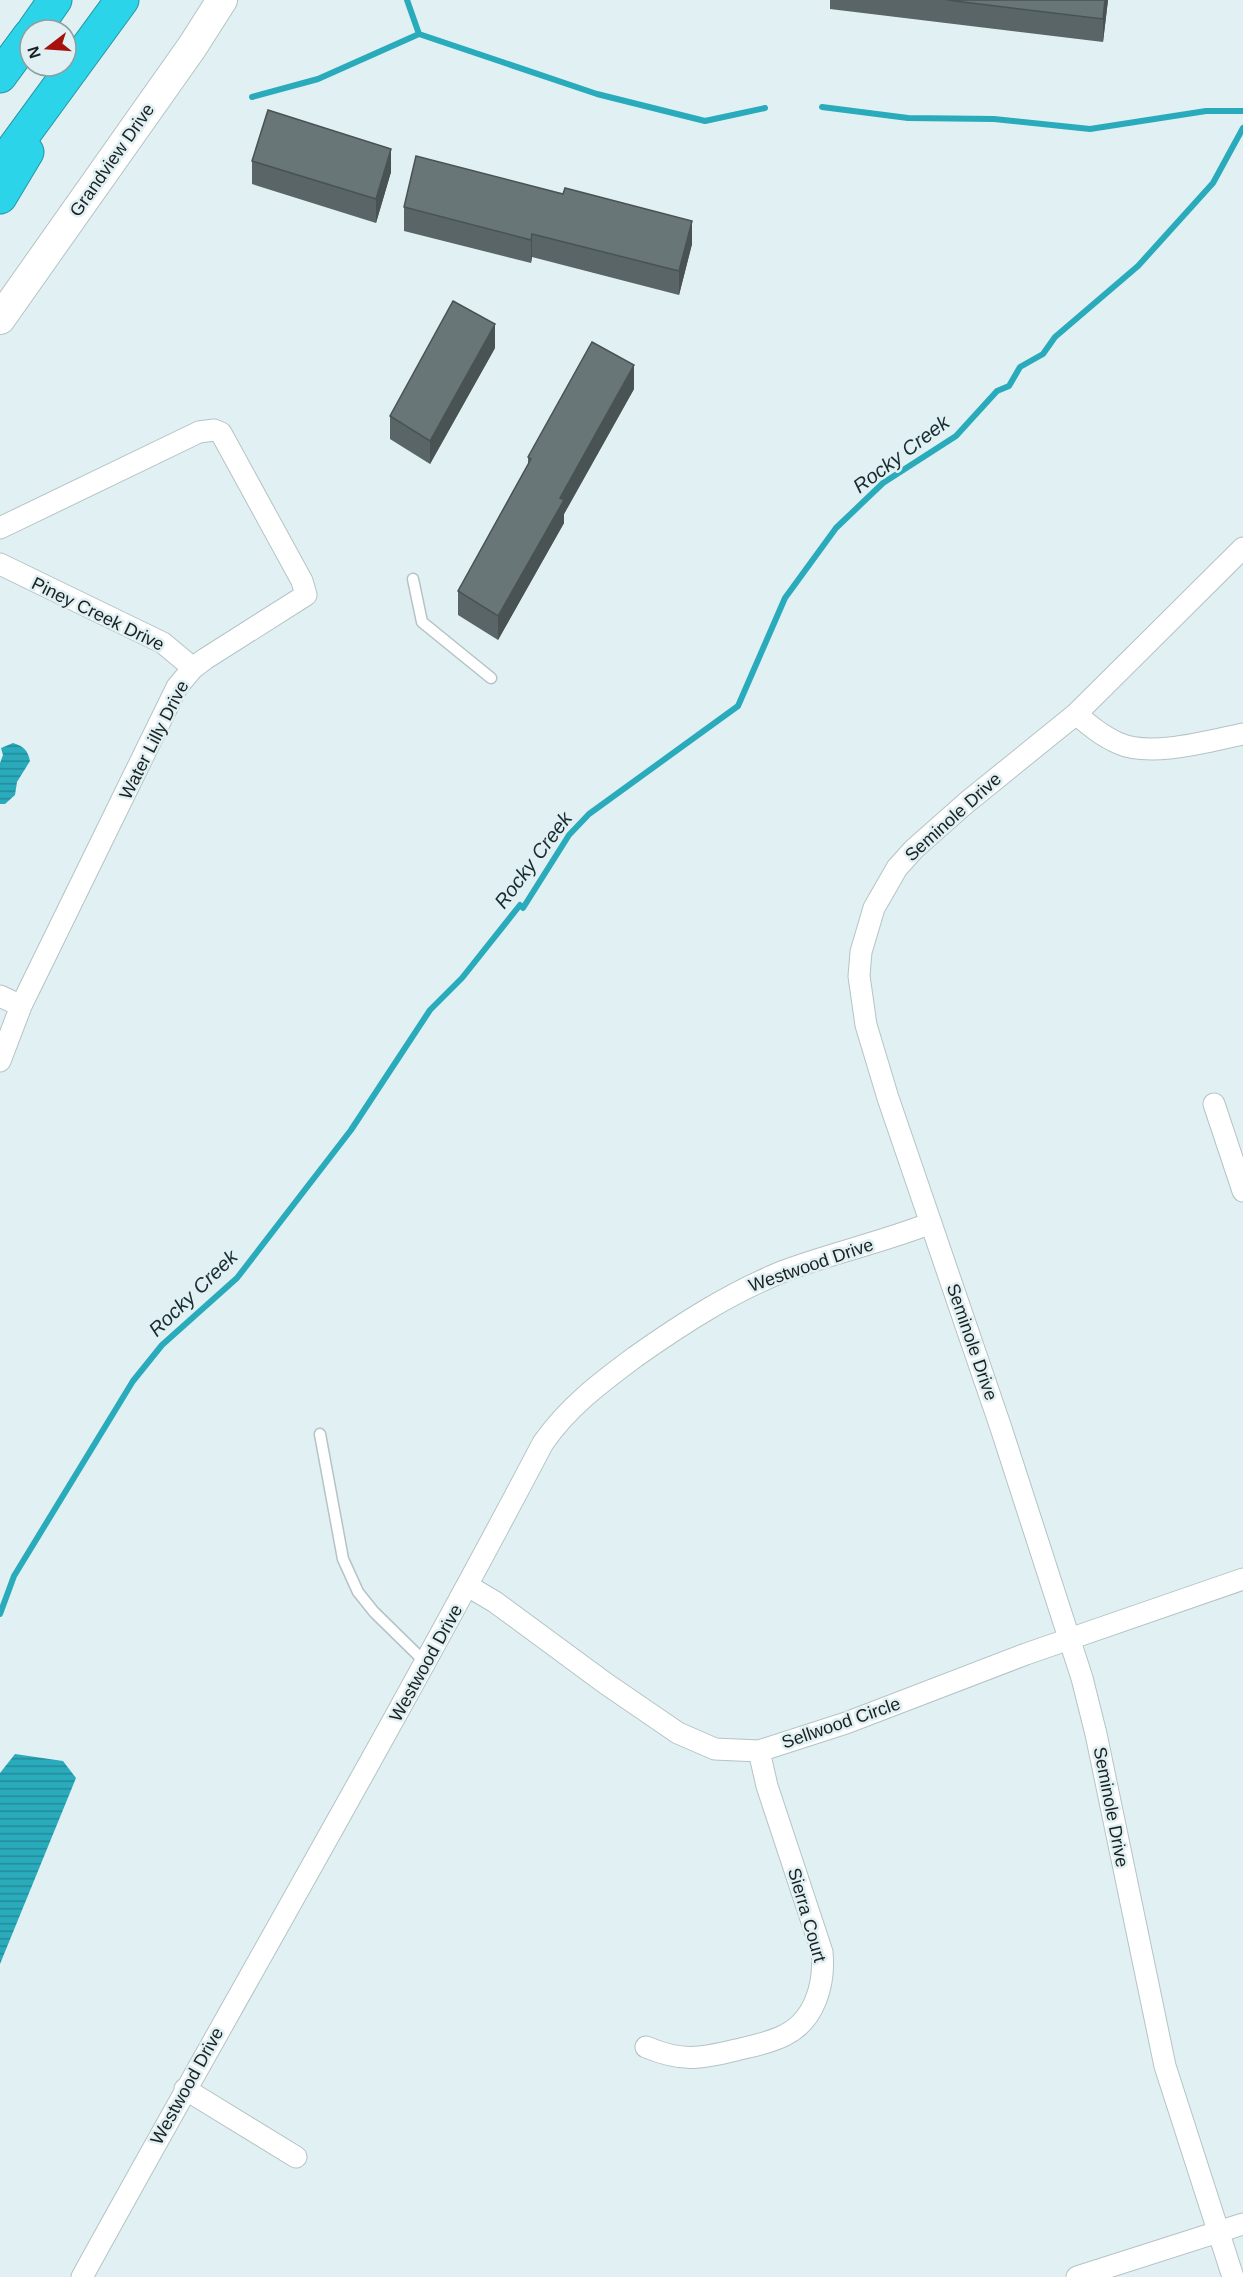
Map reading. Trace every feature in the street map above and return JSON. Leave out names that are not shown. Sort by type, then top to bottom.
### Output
[{"type":"highway","points":[[0,167],[122,0]]},
{"type":"highway","points":[[0,197],[94,38]]},
{"type":"highway","points":[[0,64],[18,45]]},
{"type":"highway","points":[[0,76],[18,51]]},
{"type":"street","name":"Grandview Drive","points":[[0,319],[192,47],[222,0]]},
{"type":"street","name":"Water Lilly Drive","points":[[0,528],[199,432],[214,430],[221,434],[302,580],[306,595],[193,668],[177,687],[21,1005],[0,1061]]},
{"type":"street","name":"Seminole Drive","points":[[1233,2277],[1165,2066],[1096,1734],[1070,1638],[888,1098],[866,1025],[859,976],[867,928],[885,885],[914,849],[1001,774],[1076,714],[1243,548]]},
{"type":"street","name":"Piney Creek Drive","points":[[0,564],[163,643],[193,668]]},
{"type":"street","points":[[1076,714],[1097,731],[1119,744],[1135,749],[1153,750],[1243,734]]},
{"type":"street","points":[[0,996],[21,1005]]},
{"type":"street","points":[[1214,1104],[1243,1191]]},
{"type":"street","name":"Westwood Drive","points":[[82,2277],[185,2089],[426,1663],[543,1443],[566,1414],[593,1388],[685,1321],[738,1291],[786,1270],[903,1234],[931,1222]]},
{"type":"street","name":"Sellwood Circle","points":[[468,1586],[495,1602],[605,1683],[678,1733],[715,1749],[759,1751],[846,1724],[1070,1638],[1243,1579]]},
{"type":"street","name":"Sierra Court","points":[[646,2047],[670,2057],[691,2058],[755,2046],[785,2035],[793,2029],[806,2017],[818,1996],[823,1976],[822,1952],[767,1786],[759,1751]]},
{"type":"street","points":[[185,2089],[296,2157]]},
{"type":"street","points":[[1077,2277],[1243,2224]]},
{"type":"lane","points":[[412,579],[422,622],[491,678]]},
{"type":"lane","points":[[320,1434],[343,1559],[358,1592],[374,1612],[426,1663]]},
{"type":"water","points":[[13,743],[24,749],[30,761],[17,782],[15,795],[5,804],[0,804],[0,763],[3,755],[1,748]]},
{"type":"water","points":[[15,1754],[63,1761],[76,1778],[0,1964],[0,1773]]},
{"type":"building","points":[[947,0],[1105,0],[1103,19]]},
{"type":"building","points":[[268,110],[391,149],[376,199],[252,161]]},
{"type":"building","points":[[416,156],[563,194],[565,188],[692,221],[679,271],[532,234],[531,240],[404,207]]},
{"type":"building","points":[[453,301],[495,324],[430,441],[390,416]]},
{"type":"building","points":[[592,342],[634,365],[560,498],[564,500],[498,616],[458,591],[531,459],[528,457]]},
{"type":"waterway","points":[[407,0],[419,34]]},
{"type":"waterway","points":[[252,97],[318,79],[419,34],[597,94],[705,121],[765,108]]},
{"type":"waterway","points":[[822,107],[908,118],[994,119],[1090,129],[1206,111],[1243,111]]},
{"type":"waterway","name":"Rocky Creek","points":[[0,1614],[14,1576],[133,1381],[162,1345],[237,1278],[351,1130],[430,1010],[462,978],[520,905],[523,908],[569,835],[589,814],[738,706],[785,598],[836,528],[883,483],[956,436],[997,391],[1009,386],[1020,367],[1043,354],[1055,337],[1138,266],[1213,183],[1243,128]]}]
